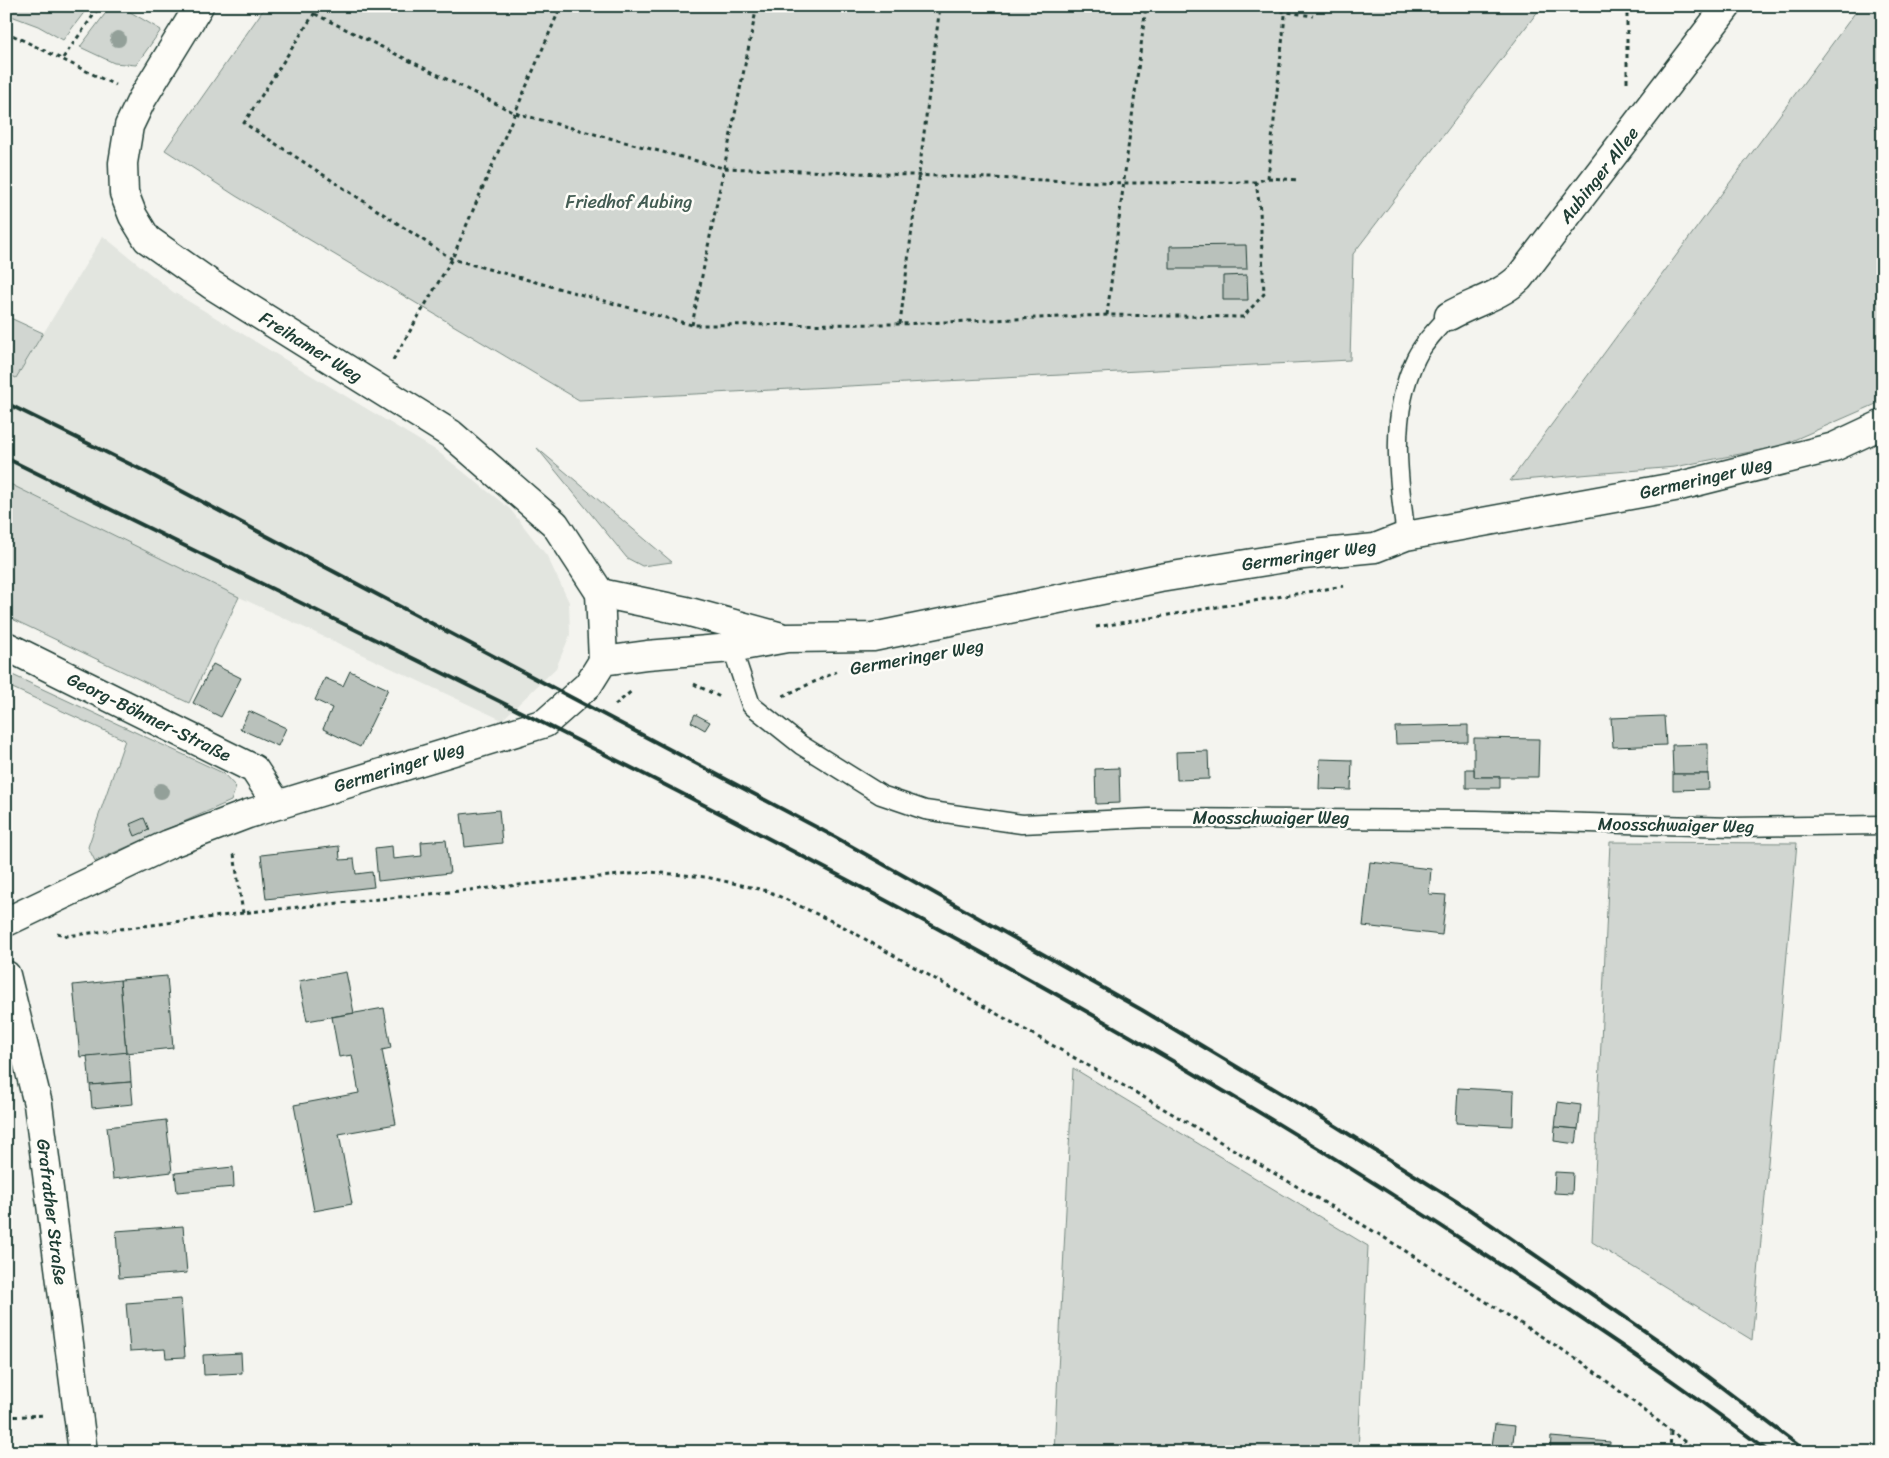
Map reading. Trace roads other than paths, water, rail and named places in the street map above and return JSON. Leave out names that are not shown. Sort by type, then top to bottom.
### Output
[{"type":"street","name":"Freihamer Weg","points":[[199,6],[142,99],[129,126],[123,163],[124,194],[133,216],[147,239],[212,285],[451,434],[555,524],[600,593]]},
{"type":"street","name":"Aubinger Allee","points":[[1449,316],[1468,305],[1506,291],[1519,278],[1628,138],[1727,6]]},
{"type":"street","name":"Germeringer Weg","points":[[14,919],[169,844],[277,804],[545,723],[588,685],[603,661],[647,655],[732,648],[787,638],[873,637],[1160,578],[1303,555],[1375,548],[1406,536],[1680,486],[1834,447],[1883,424]]},
{"type":"street","name":"Germeringer Weg","points":[[600,593],[686,611],[787,638]]},
{"type":"street","points":[[600,593],[603,661]]},
{"type":"street","name":"Georg-Böhmer-Straße","points":[[6,646],[254,769],[277,804]]},
{"type":"street","name":"Grafrather Straße","points":[[6,975],[38,1104],[83,1452]]},
{"type":"lane","points":[[1406,536],[1398,437],[1399,408],[1416,358],[1431,335],[1449,316]]},
{"type":"lane","name":"Moosschwaiger Weg","points":[[732,648],[751,705],[801,745],[881,795],[925,810],[1022,824],[1149,818],[1477,820],[1733,827],[1883,825]]},
{"type":"railway","points":[[6,403],[142,470],[835,837],[1142,1010],[1331,1123],[1467,1208],[1671,1349],[1807,1452]]},
{"type":"railway","points":[[6,458],[385,644],[763,835],[949,935],[1133,1038],[1315,1146],[1493,1260],[1667,1377],[1769,1452]]},
{"type":"park label","name":"Friedhof Aubing","points":[[629,202]]}]
